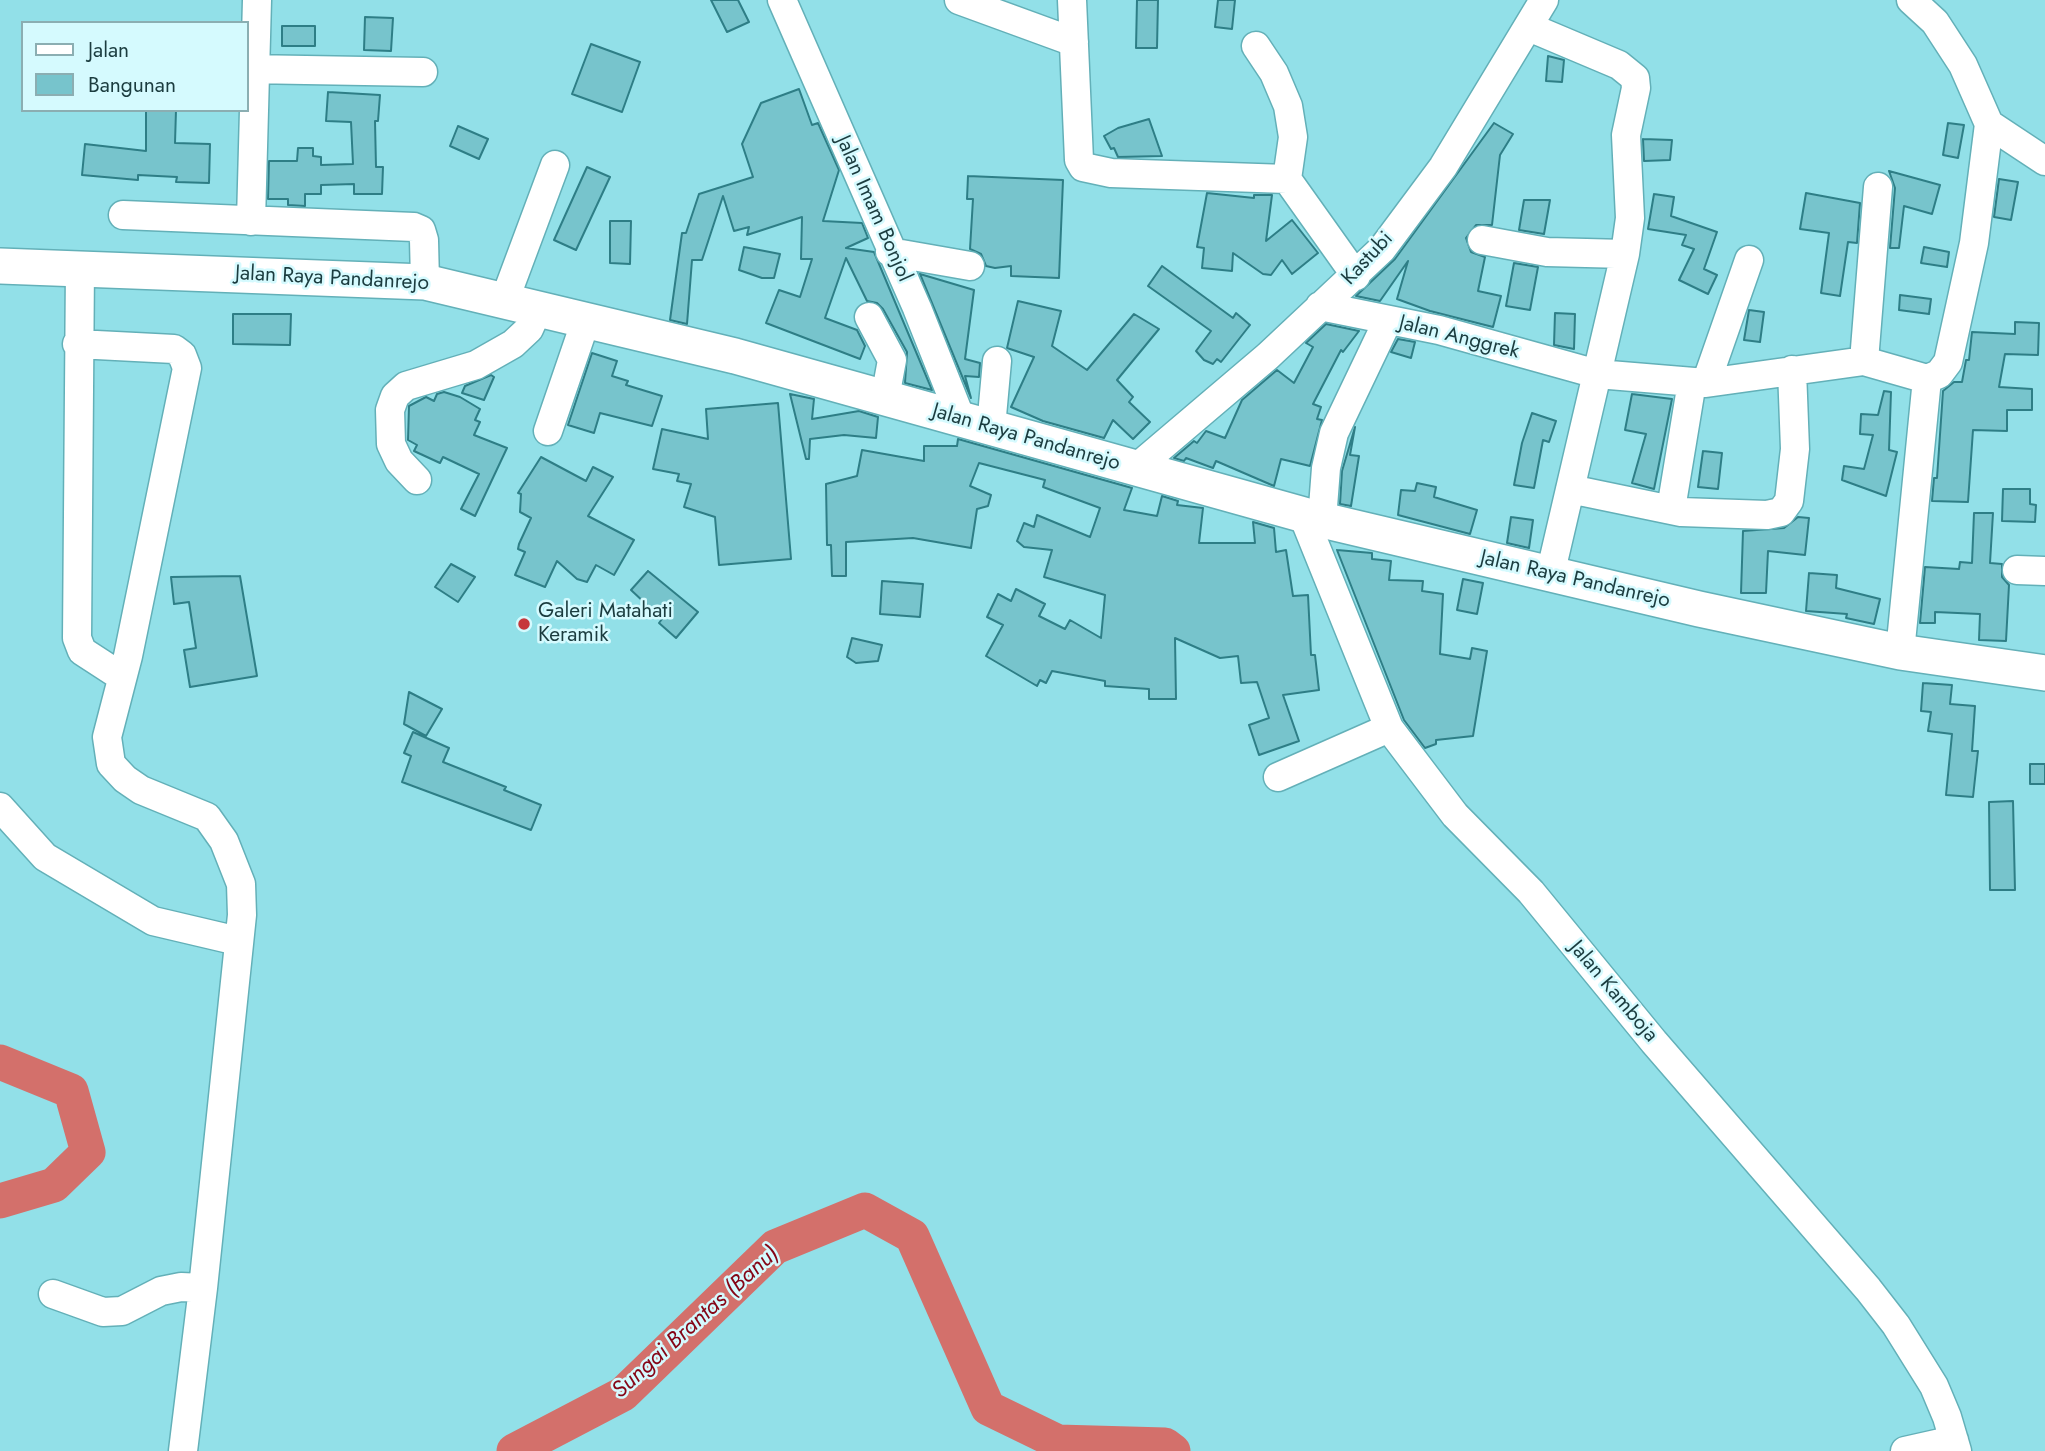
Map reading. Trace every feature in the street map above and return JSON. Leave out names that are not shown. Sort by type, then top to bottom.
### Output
[{"type":"main road","name":"Jalan Raya Pandanrejo","points":[[0,266],[80,266],[425,282],[505,299],[585,323],[735,356],[1312,517],[1550,575],[1900,652],[2045,673]]},
{"type":"street","points":[[251,221],[250,69],[257,0]]},
{"type":"street","name":"Jalan Imam Bonjol","points":[[782,0],[890,252],[976,423]]},
{"type":"street","points":[[959,0],[1074,42]]},
{"type":"street","points":[[1072,0],[1079,160],[1083,167],[1111,173],[1287,178]]},
{"type":"street","name":"Kastubi","points":[[1135,469],[1268,356],[1382,249],[1443,167],[1544,0]]},
{"type":"street","points":[[1911,0],[1935,22],[1956,54],[1989,124],[2045,161]]},
{"type":"street","points":[[1529,27],[1619,65],[1635,78],[1636,88],[1626,135],[1630,218],[1625,254],[1550,575]]},
{"type":"street","points":[[1256,46],[1274,73],[1289,106],[1293,137],[1287,178],[1356,276]]},
{"type":"street","points":[[250,69],[422,72]]},
{"type":"street","points":[[1878,187],[1864,361],[1927,379],[1939,374],[1948,362],[1974,243],[1989,124]]},
{"type":"street","points":[[505,299],[555,165]]},
{"type":"street","points":[[123,215],[414,228],[421,230],[424,240],[425,282]]},
{"type":"street","points":[[1482,240],[1547,251],[1625,254]]},
{"type":"street","points":[[890,252],[970,266]]},
{"type":"street","points":[[1671,509],[1699,382],[1749,260]]},
{"type":"street","points":[[80,266],[77,344],[77,638],[82,651],[122,677]]},
{"type":"street","name":"Jalan Anggrek","points":[[1320,306],[1439,330],[1597,374],[1699,382],[1864,361]]},
{"type":"street","points":[[417,480],[400,461],[391,444],[390,410],[395,396],[406,386],[476,365],[513,344],[529,328],[538,309]]},
{"type":"street","points":[[869,317],[892,360],[885,398]]},
{"type":"street","points":[[1312,517],[1334,433],[1388,320]]},
{"type":"street","points":[[548,431],[585,323]]},
{"type":"street","points":[[77,344],[174,349],[182,355],[187,369],[107,737],[111,764],[141,790],[207,817],[217,830],[241,884],[238,941],[204,1288],[183,1451]]},
{"type":"street","points":[[976,423],[997,360]]},
{"type":"street","points":[[1570,489],[1671,509],[1767,515],[1781,512],[1790,501],[1795,449],[1792,370]]},
{"type":"street","points":[[1900,652],[1927,379]]},
{"type":"street","name":"Jalan Kamboja","points":[[1312,517],[1352,643],[1389,728],[1455,815],[1531,892],[1654,1042],[1868,1289],[1896,1325],[1934,1386],[1956,1445]]},
{"type":"street","points":[[2017,570],[2045,571]]},
{"type":"street","points":[[1278,777],[1389,728]]},
{"type":"street","points":[[0,807],[45,857],[153,921],[238,941]]},
{"type":"street","points":[[53,1294],[103,1312],[122,1311],[161,1291],[181,1287],[204,1288]]},
{"type":"street","points":[[1905,1451],[1956,1445]]},
{"type":"building","points":[[711,0],[738,0],[749,22],[727,32]]},
{"type":"building","points":[[1137,0],[1158,0],[1157,48],[1136,48]]},
{"type":"building","points":[[1218,0],[1235,0],[1232,29],[1215,27]]},
{"type":"building","points":[[365,17],[393,18],[391,51],[364,50]]},
{"type":"building","points":[[282,26],[315,26],[315,46],[282,46]]},
{"type":"building","points":[[591,44],[640,62],[622,112],[572,94]]},
{"type":"building","points":[[1548,56],[1564,60],[1562,82],[1546,81]]},
{"type":"building","points":[[799,89],[812,125],[818,123],[839,170],[823,221],[862,223],[868,238],[846,248],[874,252],[932,390],[905,383],[907,352],[883,309],[877,303],[867,301],[846,258],[825,318],[857,330],[865,346],[860,359],[766,323],[779,290],[800,297],[812,259],[801,259],[802,217],[747,235],[749,227],[734,231],[723,196],[702,260],[692,260],[687,324],[670,320],[682,233],[686,233],[699,194],[753,177],[742,144],[761,103]]},
{"type":"building","points":[[328,92],[380,95],[378,121],[375,121],[376,167],[383,167],[382,194],[354,194],[354,184],[321,185],[321,194],[305,194],[305,206],[288,205],[288,199],[268,199],[269,161],[297,161],[298,148],[313,148],[313,156],[321,157],[321,165],[353,164],[351,122],[326,121]]},
{"type":"building","points":[[146,112],[176,112],[175,143],[210,144],[209,183],[176,182],[177,177],[138,175],[138,180],[82,175],[85,144],[146,151]]},
{"type":"building","points":[[1149,119],[1162,156],[1118,157],[1104,136],[1118,128]]},
{"type":"building","points":[[1494,123],[1513,134],[1500,155],[1492,225],[1476,225],[1466,238],[1471,252],[1485,257],[1478,291],[1501,296],[1493,327],[1430,311],[1397,299],[1408,261],[1380,301],[1356,296],[1395,259]]},
{"type":"building","points":[[1948,123],[1964,125],[1958,158],[1943,155]]},
{"type":"building","points":[[458,126],[488,139],[479,159],[450,146]]},
{"type":"building","points":[[1643,139],[1672,140],[1670,160],[1644,161]]},
{"type":"building","points":[[587,167],[610,177],[576,250],[554,240]]},
{"type":"building","points":[[1889,171],[1940,185],[1932,214],[1904,206],[1899,248],[1890,248],[1895,188]]},
{"type":"building","points":[[968,176],[1063,180],[1059,278],[1011,276],[1011,266],[986,266],[981,254],[970,249],[973,199],[967,199]]},
{"type":"building","points":[[1999,179],[2018,182],[2011,220],[1994,217]]},
{"type":"building","points":[[1207,193],[1254,198],[1254,195],[1272,195],[1266,241],[1292,220],[1318,253],[1292,274],[1282,260],[1271,275],[1263,274],[1233,253],[1232,271],[1202,268],[1204,248],[1197,247]]},
{"type":"building","points":[[1806,193],[1860,203],[1857,243],[1848,242],[1840,296],[1821,293],[1829,233],[1800,229]]},
{"type":"building","points":[[1654,194],[1674,197],[1671,216],[1717,232],[1704,269],[1717,275],[1708,294],[1679,280],[1694,249],[1682,245],[1686,235],[1648,229]]},
{"type":"building","points":[[1524,200],[1550,200],[1544,234],[1519,230]]},
{"type":"building","points":[[610,221],[631,221],[630,264],[610,263]]},
{"type":"building","points":[[744,247],[780,254],[774,278],[762,278],[739,270]]},
{"type":"building","points":[[1924,247],[1949,252],[1947,267],[1921,263]]},
{"type":"building","points":[[1514,263],[1538,267],[1530,310],[1506,306]]},
{"type":"building","points":[[1162,266],[1233,318],[1236,313],[1250,325],[1221,362],[1217,359],[1213,364],[1204,360],[1196,351],[1211,331],[1148,286]]},
{"type":"building","points":[[920,274],[974,290],[965,359],[980,363],[979,377],[965,376],[971,398]]},
{"type":"building","points":[[1900,295],[1931,299],[1929,314],[1899,310]]},
{"type":"building","points":[[1018,301],[1061,311],[1052,346],[1087,370],[1134,314],[1159,329],[1117,380],[1133,397],[1129,402],[1150,422],[1133,439],[1113,420],[1104,438],[1043,421],[1011,407],[1034,357],[1007,348]]},
{"type":"building","points":[[1749,310],[1764,312],[1760,342],[1744,340]]},
{"type":"building","points":[[1555,313],[1575,314],[1574,349],[1554,345]]},
{"type":"building","points":[[233,314],[291,314],[290,345],[233,344]]},
{"type":"building","points":[[2015,322],[2039,323],[2038,355],[2005,354],[1999,387],[2032,389],[2032,410],[2007,410],[2007,431],[1973,430],[1968,502],[1932,501],[1934,478],[1937,478],[1943,391],[1954,382],[1962,382],[1966,360],[1969,360],[1972,332],[2015,334]]},
{"type":"building","points":[[1326,324],[1359,331],[1343,352],[1341,350],[1313,404],[1321,407],[1317,419],[1322,420],[1310,466],[1281,459],[1274,486],[1216,461],[1213,468],[1186,458],[1184,461],[1174,458],[1194,441],[1197,443],[1206,431],[1225,438],[1242,400],[1277,370],[1294,383],[1313,347],[1306,343]]},
{"type":"building","points":[[1398,339],[1415,342],[1411,358],[1391,352]]},
{"type":"building","points":[[592,353],[617,361],[612,376],[628,381],[626,385],[662,396],[652,426],[600,413],[594,433],[568,425]]},
{"type":"building","points":[[491,375],[494,377],[484,400],[462,393],[465,386]]},
{"type":"building","points":[[1884,391],[1891,392],[1889,450],[1897,452],[1886,496],[1842,480],[1844,466],[1864,469],[1873,435],[1860,434],[1861,414],[1878,415]]},
{"type":"building","points":[[444,392],[460,397],[480,409],[475,420],[480,422],[474,435],[507,448],[475,516],[461,509],[479,474],[443,457],[440,463],[414,451],[417,445],[408,440],[409,406],[426,397],[434,401],[437,394]]},
{"type":"building","points":[[790,394],[814,399],[812,419],[859,411],[878,417],[876,438],[844,435],[810,439],[809,459],[806,459]]},
{"type":"building","points":[[1632,394],[1672,399],[1654,489],[1632,483],[1646,434],[1625,430]]},
{"type":"building","points":[[778,403],[791,559],[719,565],[715,517],[684,507],[691,484],[677,481],[679,474],[653,469],[662,429],[708,439],[706,409]]},
{"type":"building","points":[[1532,413],[1556,421],[1549,442],[1543,440],[1534,488],[1514,485],[1522,443]]},
{"type":"building","points":[[1355,427],[1350,455],[1359,456],[1351,506],[1340,504],[1342,471]]},
{"type":"building","points":[[958,439],[1132,488],[1124,510],[1157,516],[1162,496],[1178,501],[1177,505],[1203,508],[1199,543],[1255,543],[1253,522],[1274,528],[1276,552],[1286,550],[1293,596],[1308,595],[1311,655],[1315,655],[1319,690],[1283,695],[1299,741],[1259,755],[1249,725],[1269,718],[1257,682],[1241,683],[1238,656],[1220,658],[1175,638],[1176,699],[1149,699],[1149,689],[1105,686],[1105,681],[1052,671],[1046,683],[1040,680],[1037,686],[986,656],[1003,625],[987,617],[998,594],[1011,601],[1016,589],[1045,604],[1039,616],[1065,629],[1070,620],[1101,638],[1105,595],[1044,577],[1052,550],[1024,547],[1017,541],[1024,523],[1034,527],[1037,515],[1090,537],[1100,508],[1043,487],[1045,480],[979,463],[970,486],[991,495],[988,506],[977,509],[971,548],[913,538],[846,542],[846,576],[832,576],[831,545],[827,545],[826,484],[857,476],[862,450],[924,461],[924,446],[957,446]]},
{"type":"building","points":[[1703,451],[1722,453],[1718,489],[1698,487]]},
{"type":"building","points":[[541,457],[586,481],[593,467],[613,477],[588,516],[634,540],[614,575],[596,565],[587,582],[577,579],[557,561],[545,587],[515,575],[525,552],[518,549],[519,544],[531,518],[520,512],[521,494],[518,493]]},
{"type":"building","points":[[1417,483],[1436,487],[1434,497],[1477,510],[1470,534],[1398,515],[1401,490],[1415,491]]},
{"type":"building","points":[[2003,489],[2030,489],[2030,504],[2036,505],[2035,522],[2002,521]]},
{"type":"building","points":[[1974,513],[1993,513],[1990,563],[2002,564],[2002,577],[2009,585],[2006,641],[1979,640],[1980,614],[1935,612],[1935,623],[1920,623],[1925,567],[1959,569],[1960,562],[1972,563]]},
{"type":"building","points":[[1511,517],[1533,520],[1529,548],[1507,543]]},
{"type":"building","points":[[1798,517],[1809,518],[1805,555],[1768,551],[1766,593],[1741,593],[1743,531],[1784,528]]},
{"type":"building","points":[[1337,550],[1372,553],[1372,559],[1391,561],[1389,580],[1423,581],[1422,591],[1443,594],[1440,654],[1470,659],[1472,648],[1487,651],[1473,736],[1436,740],[1436,744],[1425,748],[1404,720]]},
{"type":"building","points":[[451,564],[475,577],[458,602],[435,587]]},
{"type":"building","points":[[648,571],[698,612],[676,638],[659,623],[662,619],[631,590]]},
{"type":"building","points":[[1809,573],[1837,575],[1836,588],[1880,599],[1874,624],[1846,618],[1847,614],[1806,611]]},
{"type":"building","points":[[240,576],[257,676],[190,687],[184,650],[196,648],[189,602],[174,604],[171,577]]},
{"type":"building","points":[[1463,579],[1483,583],[1477,614],[1457,610]]},
{"type":"building","points":[[882,581],[923,584],[920,617],[880,614]]},
{"type":"building","points":[[852,638],[882,645],[878,661],[856,663],[847,657]]},
{"type":"building","points":[[1923,683],[1952,685],[1950,704],[1975,706],[1972,751],[1978,751],[1973,797],[1946,795],[1952,734],[1928,731],[1931,712],[1921,711]]},
{"type":"building","points":[[409,692],[442,709],[426,736],[404,724]]},
{"type":"building","points":[[413,732],[449,748],[443,762],[506,787],[504,790],[541,805],[531,830],[402,782],[411,756],[404,753]]},
{"type":"building","points":[[2030,764],[2045,764],[2045,784],[2030,784]]},
{"type":"building","points":[[2013,801],[2015,890],[1990,890],[1989,802]]},
{"type":"waterway","name":"Sungai Brantas (Banu)","points":[[0,1062],[71,1091],[88,1152],[54,1185],[0,1201]]},
{"type":"waterway","name":"Sungai Brantas (Banu)","points":[[514,1451],[623,1394],[775,1247],[865,1210],[912,1236],[988,1408],[1058,1442],[1165,1445],[1173,1451]]},
{"type":"place","name":"Galeri Matahati Keramik","points":[[524,624]]}]
